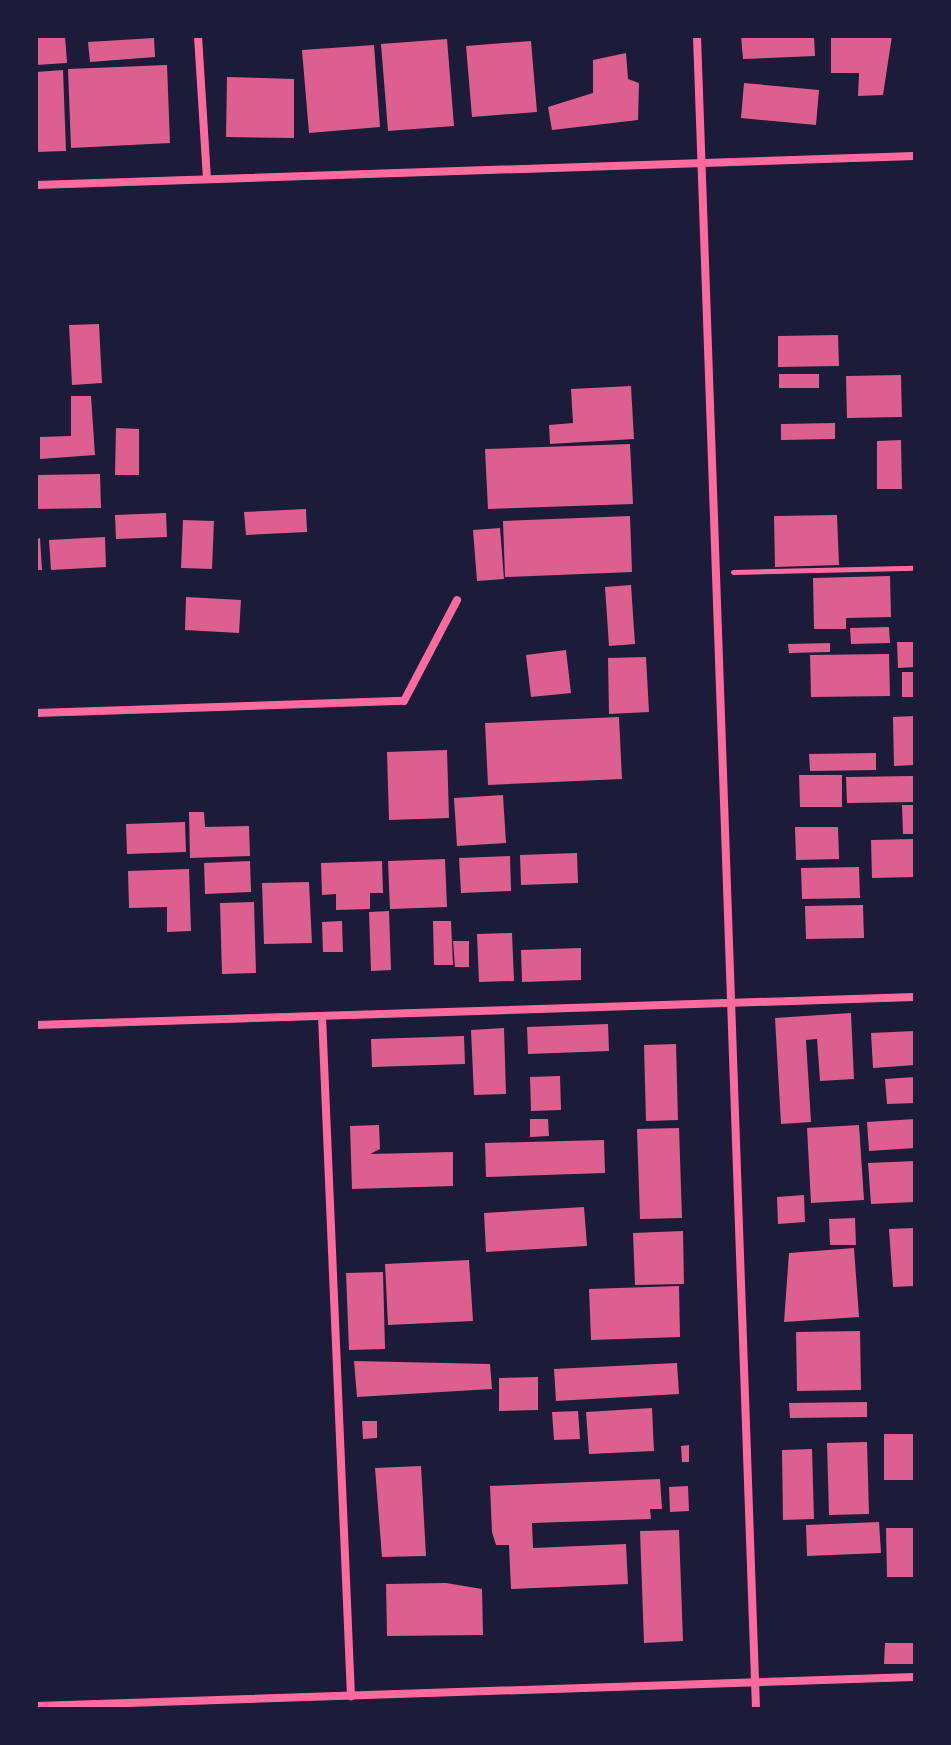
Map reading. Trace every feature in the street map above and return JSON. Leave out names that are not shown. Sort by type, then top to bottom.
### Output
[{"type":"street","points":[[198,36],[207,179]]},
{"type":"street","points":[[697,36],[756,1709]]},
{"type":"street","points":[[36,185],[915,156]]},
{"type":"street","points":[[36,713],[404,701],[457,600]]},
{"type":"street","points":[[36,1025],[915,997]]},
{"type":"street","points":[[322,1016],[351,1696]]},
{"type":"street","points":[[36,1706],[915,1677]]},
{"type":"path","points":[[716,572],[915,568]]},
{"type":"building","points":[[36,36],[65,36],[67,63],[36,65]]},
{"type":"building","points":[[741,36],[814,36],[815,56],[743,59]]},
{"type":"building","points":[[831,36],[892,36],[883,95],[858,96],[859,73],[831,73]]},
{"type":"building","points":[[154,38],[155,57],[90,62],[88,42]]},
{"type":"building","points":[[447,39],[454,126],[388,131],[381,44]]},
{"type":"building","points":[[531,41],[537,112],[472,117],[466,46]]},
{"type":"building","points":[[374,45],[380,127],[309,133],[302,50]]},
{"type":"building","points":[[626,53],[628,79],[639,83],[638,120],[552,130],[548,107],[593,93],[593,60]]},
{"type":"building","points":[[167,65],[170,143],[71,148],[68,69]]},
{"type":"building","points":[[63,70],[66,151],[36,152],[36,72]]},
{"type":"building","points":[[227,77],[294,79],[294,138],[226,137]]},
{"type":"building","points":[[744,83],[819,90],[816,125],[741,118]]},
{"type":"building","points":[[99,324],[102,383],[72,385],[69,325]]},
{"type":"building","points":[[838,335],[839,366],[778,367],[778,336]]},
{"type":"building","points":[[779,374],[819,374],[819,388],[779,388]]},
{"type":"building","points":[[901,375],[902,417],[847,418],[846,376]]},
{"type":"building","points":[[631,386],[634,439],[550,444],[549,425],[573,423],[571,389]]},
{"type":"building","points":[[71,396],[91,396],[95,455],[40,459],[40,437],[71,436]]},
{"type":"building","points":[[835,423],[835,439],[781,440],[781,424]]},
{"type":"building","points":[[116,428],[139,429],[139,475],[115,475]]},
{"type":"building","points":[[901,440],[902,489],[877,489],[877,441]]},
{"type":"building","points":[[630,444],[633,504],[488,509],[485,449]]},
{"type":"building","points":[[100,474],[101,508],[36,509],[36,475]]},
{"type":"building","points":[[306,509],[307,532],[246,535],[244,512]]},
{"type":"building","points":[[166,513],[167,537],[116,539],[115,515]]},
{"type":"building","points":[[837,515],[839,565],[775,567],[774,516]]},
{"type":"building","points":[[630,516],[632,572],[505,577],[503,521]]},
{"type":"building","points":[[183,520],[214,521],[212,569],[181,568]]},
{"type":"building","points":[[500,528],[504,579],[477,581],[473,530]]},
{"type":"building","points":[[105,537],[106,567],[51,570],[49,540]]},
{"type":"building","points":[[40,538],[42,570],[36,570],[36,539]]},
{"type":"building","points":[[890,576],[891,617],[846,618],[846,629],[814,629],[813,578]]},
{"type":"building","points":[[631,585],[635,644],[609,646],[605,587]]},
{"type":"building","points":[[186,597],[241,600],[239,633],[185,630]]},
{"type":"building","points":[[889,627],[890,643],[851,644],[850,628]]},
{"type":"building","points":[[897,642],[915,642],[915,667],[898,668]]},
{"type":"building","points":[[830,643],[830,652],[789,653],[788,644]]},
{"type":"building","points":[[566,650],[571,693],[531,697],[526,655]]},
{"type":"building","points":[[889,654],[890,696],[811,697],[810,655]]},
{"type":"building","points":[[646,657],[649,712],[609,714],[608,658]]},
{"type":"building","points":[[902,672],[915,672],[915,697],[902,697]]},
{"type":"building","points":[[915,716],[915,765],[894,766],[893,717]]},
{"type":"building","points":[[619,717],[622,779],[488,785],[485,723]]},
{"type":"building","points":[[447,750],[449,818],[389,820],[387,752]]},
{"type":"building","points":[[876,753],[876,770],[810,771],[809,754]]},
{"type":"building","points":[[799,775],[842,775],[842,807],[800,807]]},
{"type":"building","points":[[915,776],[915,802],[847,803],[846,777]]},
{"type":"building","points":[[503,795],[506,843],[457,846],[454,798]]},
{"type":"building","points":[[902,805],[915,805],[915,834],[903,834]]},
{"type":"building","points":[[189,812],[204,812],[205,827],[249,826],[250,856],[190,858]]},
{"type":"building","points":[[185,822],[186,852],[127,854],[126,824]]},
{"type":"building","points":[[795,827],[838,827],[839,859],[796,860]]},
{"type":"building","points":[[915,839],[915,877],[872,878],[871,840]]},
{"type":"building","points":[[577,853],[578,883],[521,885],[520,855]]},
{"type":"building","points":[[510,856],[511,891],[461,893],[459,858]]},
{"type":"building","points":[[445,859],[447,907],[390,909],[388,861]]},
{"type":"building","points":[[250,861],[251,892],[205,894],[204,863]]},
{"type":"building","points":[[382,861],[383,893],[370,893],[370,909],[336,910],[336,894],[322,895],[321,863]]},
{"type":"building","points":[[859,867],[860,898],[802,899],[801,868]]},
{"type":"building","points":[[189,869],[191,931],[167,932],[167,907],[129,908],[128,871]]},
{"type":"building","points":[[309,882],[312,943],[264,944],[262,883]]},
{"type":"building","points":[[254,902],[256,973],[222,974],[220,903]]},
{"type":"building","points":[[863,905],[864,938],[806,939],[805,906]]},
{"type":"building","points":[[389,911],[391,970],[371,971],[369,912]]},
{"type":"building","points":[[342,921],[343,952],[323,952],[322,922]]},
{"type":"building","points":[[433,921],[451,921],[453,965],[434,965]]},
{"type":"building","points":[[512,933],[514,981],[479,982],[477,934]]},
{"type":"building","points":[[453,941],[469,941],[469,967],[455,967]]},
{"type":"building","points":[[581,948],[581,980],[522,982],[521,950]]},
{"type":"building","points":[[851,1013],[854,1079],[820,1081],[817,1039],[806,1040],[811,1122],[781,1124],[775,1018]]},
{"type":"building","points":[[608,1024],[609,1051],[528,1054],[527,1027]]},
{"type":"building","points":[[504,1028],[506,1094],[474,1095],[471,1030]]},
{"type":"building","points":[[914,1031],[915,1065],[873,1068],[871,1033]]},
{"type":"building","points":[[464,1036],[465,1064],[372,1067],[371,1039]]},
{"type":"building","points":[[676,1044],[678,1120],[646,1121],[644,1045]]},
{"type":"building","points":[[560,1076],[561,1110],[531,1111],[530,1077]]},
{"type":"building","points":[[915,1077],[915,1103],[887,1104],[885,1079]]},
{"type":"building","points":[[530,1119],[548,1119],[549,1136],[530,1137]]},
{"type":"building","points":[[915,1119],[915,1148],[869,1151],[867,1122]]},
{"type":"building","points":[[379,1125],[380,1149],[370,1154],[453,1152],[453,1186],[352,1189],[350,1126]]},
{"type":"building","points":[[859,1125],[864,1200],[811,1203],[807,1128]]},
{"type":"building","points":[[679,1128],[682,1218],[640,1219],[637,1129]]},
{"type":"building","points":[[604,1140],[605,1173],[486,1177],[485,1143]]},
{"type":"building","points":[[915,1161],[915,1202],[871,1204],[868,1163]]},
{"type":"building","points":[[804,1195],[805,1222],[778,1224],[777,1197]]},
{"type":"building","points":[[584,1207],[587,1246],[486,1252],[484,1213]]},
{"type":"building","points":[[855,1218],[856,1245],[830,1245],[829,1219]]},
{"type":"building","points":[[915,1228],[915,1286],[893,1287],[889,1229]]},
{"type":"building","points":[[683,1231],[684,1284],[635,1285],[633,1233]]},
{"type":"building","points":[[854,1248],[859,1317],[784,1322],[789,1253]]},
{"type":"building","points":[[469,1260],[473,1321],[388,1325],[385,1264]]},
{"type":"building","points":[[383,1272],[385,1349],[349,1350],[346,1273]]},
{"type":"building","points":[[679,1286],[680,1337],[591,1340],[589,1289]]},
{"type":"building","points":[[860,1331],[861,1390],[797,1391],[796,1332]]},
{"type":"building","points":[[354,1361],[490,1364],[492,1389],[357,1397]]},
{"type":"building","points":[[677,1363],[679,1394],[556,1401],[554,1369]]},
{"type":"building","points":[[538,1377],[538,1410],[499,1411],[499,1378]]},
{"type":"building","points":[[867,1402],[867,1417],[790,1418],[789,1403]]},
{"type":"building","points":[[652,1408],[654,1451],[589,1454],[586,1412]]},
{"type":"building","points":[[578,1411],[580,1439],[554,1440],[552,1412]]},
{"type":"building","points":[[362,1421],[377,1421],[377,1438],[363,1439]]},
{"type":"building","points":[[884,1434],[915,1434],[915,1480],[884,1480]]},
{"type":"building","points":[[867,1442],[869,1514],[829,1515],[827,1443]]},
{"type":"building","points":[[689,1445],[689,1462],[682,1462],[681,1446]]},
{"type":"building","points":[[812,1449],[814,1519],[783,1520],[782,1450]]},
{"type":"building","points":[[421,1466],[426,1556],[382,1557],[375,1468]]},
{"type":"building","points":[[660,1479],[662,1509],[650,1509],[651,1519],[532,1523],[533,1548],[626,1544],[628,1584],[511,1589],[509,1545],[496,1545],[492,1532],[490,1486]]},
{"type":"building","points":[[688,1486],[689,1511],[670,1512],[669,1487]]},
{"type":"building","points":[[879,1522],[881,1553],[807,1556],[806,1525]]},
{"type":"building","points":[[886,1528],[915,1528],[915,1577],[887,1577]]},
{"type":"building","points":[[679,1530],[683,1641],[644,1643],[640,1531]]},
{"type":"building","points":[[446,1583],[482,1589],[483,1635],[387,1636],[386,1584]]},
{"type":"building","points":[[885,1643],[915,1643],[915,1664],[884,1664]]}]
